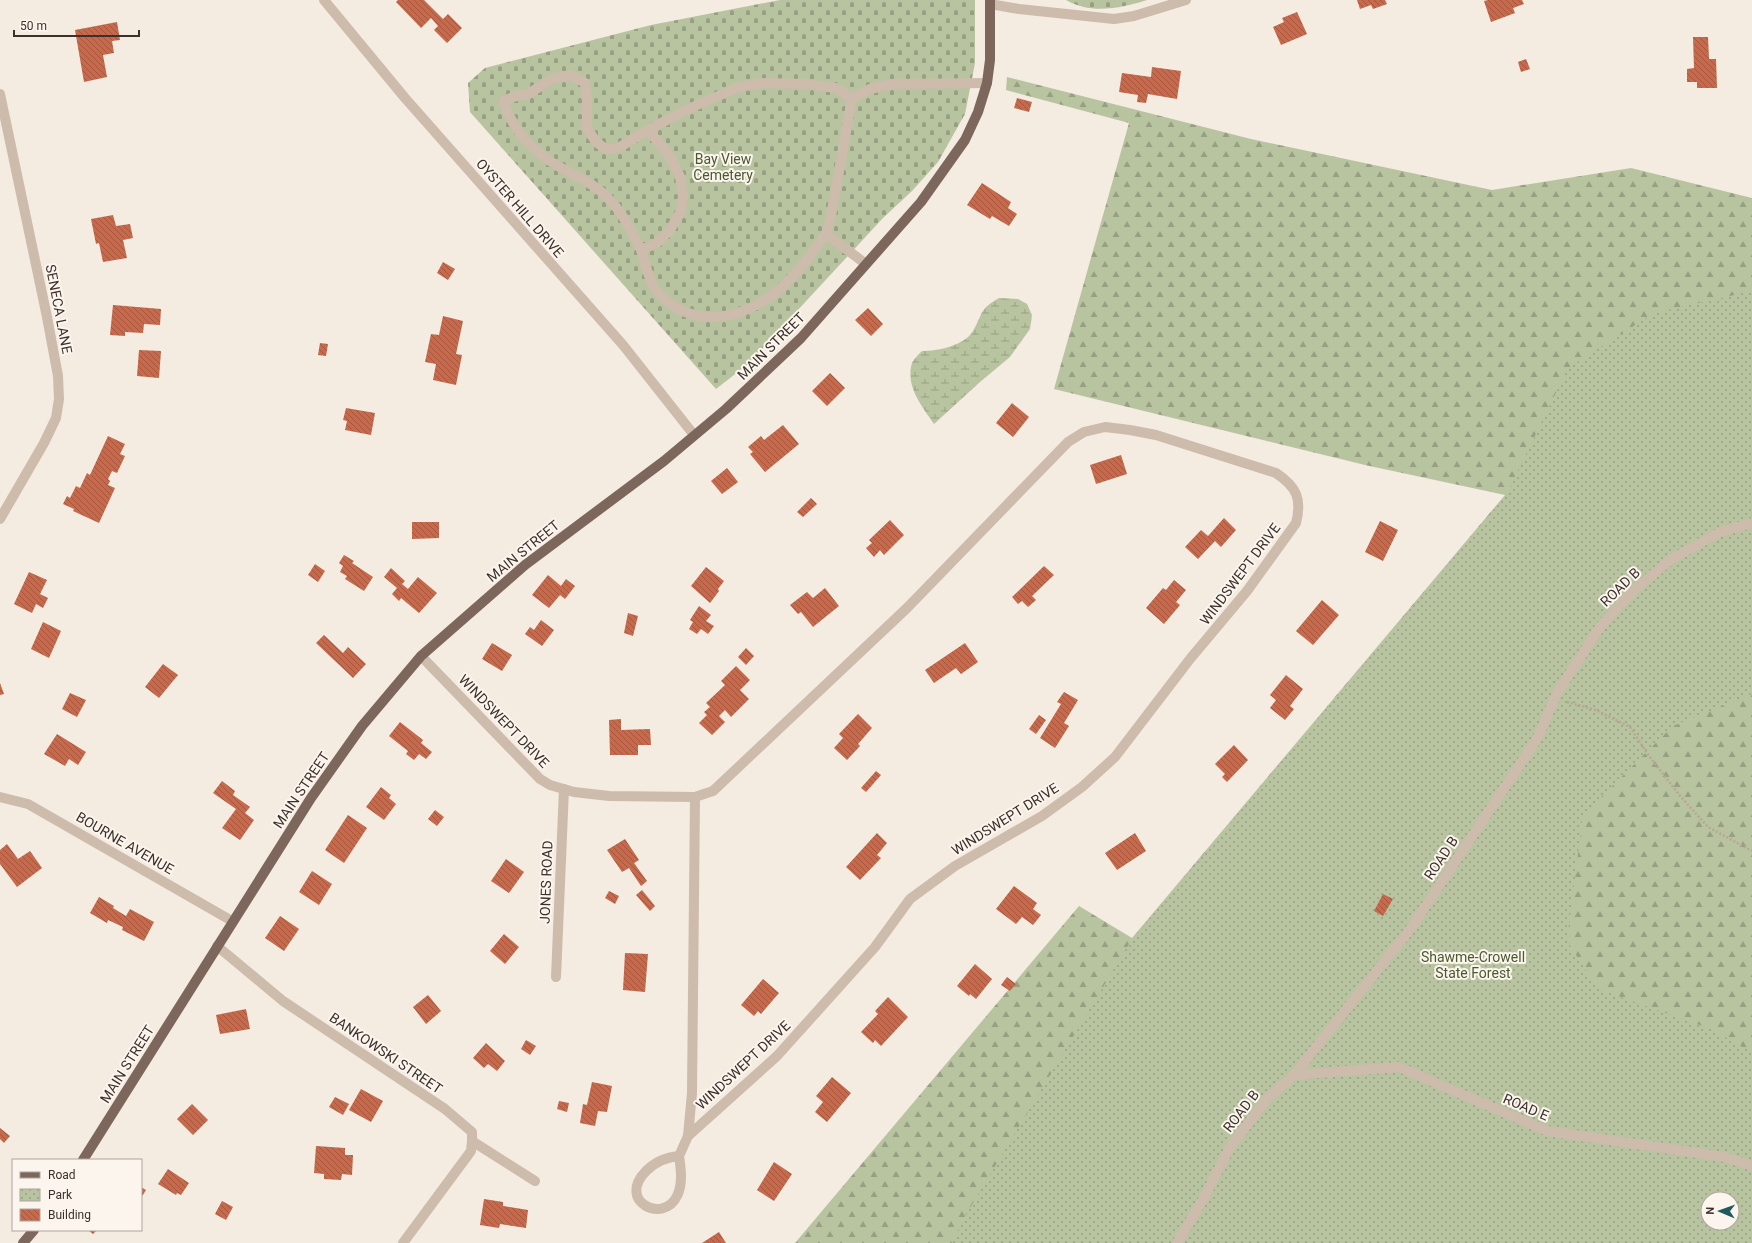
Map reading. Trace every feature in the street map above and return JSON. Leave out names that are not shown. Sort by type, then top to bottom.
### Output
[{"type":"main road","name":"MAIN STREET","points":[[84,1159],[307,804],[362,726],[421,656],[525,565],[664,461],[726,409],[801,338],[922,202],[947,168],[968,133],[978,112],[987,82],[990,60],[990,2]]},
{"type":"main road","points":[[23,1243],[33,1231]]},
{"type":"street","name":"OYSTER HILL DRIVE","points":[[324,0],[405,98],[623,345],[694,435]]},
{"type":"street","points":[[990,2],[1019,9],[1114,19],[1134,16],[1186,0]]},
{"type":"street","points":[[571,75],[585,83],[587,128],[596,142],[606,149],[612,150],[688,109],[739,87],[762,83],[805,84],[836,88],[852,98],[831,216],[826,234],[794,276],[772,295],[755,306],[732,316],[717,317],[690,315],[673,306],[655,289],[648,272],[642,250],[625,220],[608,198],[587,182],[547,159],[522,138],[509,118],[504,101],[508,98],[528,94],[554,78],[571,75]]},
{"type":"street","points":[[852,98],[870,90],[892,84],[987,82]]},
{"type":"street","name":"SENECA LANE","points":[[0,94],[48,323],[58,376],[59,399],[56,418],[44,443],[0,519]]},
{"type":"street","points":[[642,250],[657,243],[670,230],[680,213],[683,196],[680,177],[671,158],[648,130]]},
{"type":"street","points":[[826,234],[866,264]]},
{"type":"street","name":"WINDSWEPT DRIVE","points":[[421,656],[540,780],[574,792],[609,796],[695,797],[713,791],[794,717],[907,608],[1068,442],[1084,432],[1105,427],[1156,435],[1258,466],[1276,473],[1289,482],[1295,490],[1299,510],[1296,523],[1247,591],[1190,659],[1115,757],[1082,787],[1042,816],[955,866],[910,899],[876,947],[777,1056],[688,1136]]},
{"type":"street","name":"ROAD B","points":[[1177,1243],[1204,1198],[1230,1147],[1268,1098],[1294,1076],[1411,928],[1537,739],[1555,699],[1600,627],[1631,593],[1670,560],[1720,532],[1752,523]]},
{"type":"street","name":"JONES ROAD","points":[[556,977],[564,789]]},
{"type":"street","name":"BOURNE AVENUE","points":[[0,797],[28,804],[232,921]]},
{"type":"street","name":"WINDSWEPT DRIVE","points":[[680,1156],[663,1160],[650,1167],[640,1177],[636,1184],[635,1192],[641,1203],[650,1208],[662,1208],[671,1205],[677,1196],[681,1185],[680,1156],[688,1136],[692,1093],[695,797]]},
{"type":"street","name":"BANKOWSKI STREET","points":[[217,946],[283,1001],[445,1109],[472,1132],[472,1141]]},
{"type":"street","name":"ROAD E","points":[[1294,1076],[1399,1067],[1547,1131],[1725,1157],[1752,1166]]},
{"type":"street","points":[[403,1243],[471,1151],[472,1141],[535,1181]]},
{"type":"path","points":[[1555,699],[1596,710],[1630,727],[1649,756],[1680,797],[1708,827],[1752,851]]},
{"type":"green space","name":"Bay View Cemetery","points":[[780,0],[975,0],[975,63],[965,114],[938,162],[912,191],[883,218],[748,364],[716,389],[470,112],[468,83],[485,68],[651,25]]},
{"type":"green space","points":[[1066,0],[1147,0],[1106,9],[1096,9],[1076,5]]},
{"type":"green space","name":"Shawme-Crowell State Forest","points":[[1007,77],[1251,139],[1492,190],[1631,168],[1752,198],[1752,1243],[795,1243],[1079,906],[1132,938],[1505,495],[1365,465],[1054,389],[1129,123],[1006,90]]},
{"type":"green space","name":"Shawme-Crowell State Forest","points":[[1752,291],[1752,694],[1673,726],[1583,815],[1567,941],[1598,989],[1711,1029],[1752,1052],[1752,1243],[952,1243],[965,1216],[1132,939],[1506,495],[1568,368],[1654,313]]},
{"type":"green space","points":[[999,298],[1018,299],[1027,304],[1032,315],[1030,329],[1010,357],[934,424],[920,403],[913,388],[910,371],[912,363],[922,351],[950,347],[969,336],[982,312],[988,305]]},
{"type":"building","points":[[398,0],[424,0],[443,19],[448,14],[462,28],[447,43],[434,30],[438,26],[431,18],[421,28],[396,2]]},
{"type":"building","points":[[1357,0],[1385,0],[1387,4],[1373,9],[1371,5],[1360,9]]},
{"type":"building","points":[[1522,0],[1524,4],[1513,8],[1515,13],[1491,22],[1484,1]]},
{"type":"building","points":[[1297,12],[1307,34],[1281,45],[1273,27],[1284,22],[1282,18]]},
{"type":"building","points":[[117,22],[120,40],[112,41],[114,53],[103,55],[107,77],[84,82],[75,30]]},
{"type":"building","points":[[1693,37],[1708,37],[1709,59],[1716,59],[1717,88],[1697,88],[1697,82],[1687,82],[1687,69],[1694,68]]},
{"type":"building","points":[[1526,59],[1530,69],[1521,72],[1518,62]]},
{"type":"building","points":[[1152,67],[1181,71],[1177,99],[1148,94],[1146,103],[1137,102],[1138,95],[1119,92],[1122,73],[1151,77]]},
{"type":"building","points":[[1017,98],[1032,102],[1029,112],[1014,108]]},
{"type":"building","points":[[982,183],[1011,202],[1008,208],[1017,214],[1009,226],[992,216],[990,219],[967,205]]},
{"type":"building","points":[[113,215],[116,226],[130,224],[133,238],[123,240],[127,258],[103,262],[99,243],[96,244],[91,219]]},
{"type":"building","points":[[443,262],[455,269],[448,280],[437,273]]},
{"type":"building","points":[[113,305],[161,309],[160,325],[144,324],[143,333],[125,332],[125,336],[110,335]]},
{"type":"building","points":[[868,308],[883,324],[871,336],[855,320]]},
{"type":"building","points":[[443,316],[463,321],[456,354],[462,355],[456,385],[433,380],[436,364],[425,362],[431,334],[439,335]]},
{"type":"building","points":[[320,343],[328,344],[326,356],[318,355]]},
{"type":"building","points":[[139,350],[161,351],[159,378],[137,376]]},
{"type":"building","points":[[830,373],[845,388],[827,406],[812,391]]},
{"type":"building","points":[[1012,403],[1029,417],[1013,437],[996,423]]},
{"type":"building","points":[[346,408],[375,413],[371,435],[345,430],[347,421],[343,420]]},
{"type":"building","points":[[783,425],[799,444],[765,472],[750,454],[753,452],[748,447],[761,436],[764,440]]},
{"type":"building","points":[[108,436],[125,444],[120,454],[125,456],[117,473],[112,471],[108,479],[110,481],[108,485],[115,488],[99,523],[73,511],[74,509],[63,504],[67,496],[70,498],[76,486],[80,488],[87,473],[90,475]]},
{"type":"building","points":[[1121,455],[1127,474],[1096,484],[1090,465]]},
{"type":"building","points":[[727,468],[738,482],[722,494],[711,481]]},
{"type":"building","points":[[811,498],[817,504],[803,517],[797,512]]},
{"type":"building","points":[[1224,518],[1236,530],[1221,547],[1215,541],[1198,559],[1185,547],[1201,530],[1208,536]]},
{"type":"building","points":[[890,520],[904,535],[884,555],[880,550],[874,557],[866,548],[872,543],[869,540]]},
{"type":"building","points":[[1380,521],[1398,530],[1383,561],[1365,552]]},
{"type":"building","points":[[412,522],[439,522],[439,538],[412,539]]},
{"type":"building","points":[[344,555],[354,561],[352,563],[373,577],[364,591],[345,579],[347,576],[340,572],[343,566],[339,563]]},
{"type":"building","points":[[315,564],[325,571],[318,582],[308,575]]},
{"type":"building","points":[[1044,566],[1054,575],[1032,596],[1036,600],[1028,607],[1022,601],[1018,604],[1012,597]]},
{"type":"building","points":[[706,567],[724,581],[710,603],[691,586]]},
{"type":"building","points":[[391,568],[405,581],[402,584],[408,589],[418,577],[437,593],[419,613],[401,598],[399,601],[392,594],[397,588],[384,577]]},
{"type":"building","points":[[29,572],[47,580],[40,594],[48,598],[43,608],[36,604],[32,613],[14,604]]},
{"type":"building","points":[[548,575],[561,586],[566,579],[575,586],[565,599],[560,595],[549,608],[532,595]]},
{"type":"building","points":[[1174,580],[1186,590],[1176,602],[1180,605],[1164,624],[1146,608],[1163,588],[1166,590]]},
{"type":"building","points":[[825,588],[839,606],[813,627],[801,612],[798,614],[790,605],[807,592],[813,598]]},
{"type":"building","points":[[1322,600],[1339,615],[1313,645],[1296,631]]},
{"type":"building","points":[[699,606],[711,615],[706,621],[714,626],[708,634],[701,629],[697,634],[689,629],[693,622],[690,620]]},
{"type":"building","points":[[628,613],[638,616],[633,636],[624,633]]},
{"type":"building","points":[[541,620],[554,630],[542,646],[525,634],[530,627],[534,630]]},
{"type":"building","points":[[43,622],[61,631],[49,658],[31,649]]},
{"type":"building","points":[[324,635],[343,653],[348,647],[366,664],[353,678],[316,643]]},
{"type":"building","points":[[492,643],[512,655],[502,671],[482,659]]},
{"type":"building","points":[[965,643],[978,662],[961,674],[956,668],[934,683],[925,670]]},
{"type":"building","points":[[746,648],[754,656],[746,665],[738,657]]},
{"type":"building","points":[[163,664],[178,675],[159,698],[145,687]]},
{"type":"building","points":[[736,666],[750,680],[740,690],[749,699],[731,717],[725,710],[719,716],[725,722],[712,735],[699,723],[707,715],[704,712],[710,707],[706,703],[725,685],[721,681]]},
{"type":"building","points":[[1286,675],[1303,689],[1290,706],[1294,709],[1285,720],[1270,708],[1276,700],[1270,695]]},
{"type":"building","points":[[0,683],[4,694],[0,695]]},
{"type":"building","points":[[1064,692],[1078,700],[1064,723],[1069,726],[1055,748],[1040,738],[1061,704],[1057,702]]},
{"type":"building","points":[[70,693],[86,700],[77,717],[62,709]]},
{"type":"building","points":[[858,714],[872,728],[858,744],[860,746],[847,760],[834,748],[843,738],[839,734]]},
{"type":"building","points":[[1039,715],[1046,720],[1036,734],[1029,729]]},
{"type":"building","points":[[621,719],[621,730],[650,729],[651,745],[638,745],[638,755],[610,755],[609,720]]},
{"type":"building","points":[[400,722],[423,740],[421,743],[432,752],[426,759],[419,754],[414,760],[406,754],[408,751],[389,736]]},
{"type":"building","points":[[57,734],[86,752],[78,765],[69,759],[65,766],[44,754]]},
{"type":"building","points":[[1234,745],[1248,760],[1227,782],[1222,777],[1225,774],[1215,764]]},
{"type":"building","points":[[876,771],[881,775],[866,792],[861,788]]},
{"type":"building","points":[[222,781],[235,791],[233,795],[250,807],[245,813],[254,820],[240,840],[222,828],[236,809],[213,793]]},
{"type":"building","points":[[381,787],[391,795],[389,798],[396,804],[384,820],[366,807]]},
{"type":"building","points":[[435,810],[444,817],[437,826],[428,819]]},
{"type":"building","points":[[348,815],[367,828],[344,863],[325,850]]},
{"type":"building","points":[[877,833],[887,843],[877,855],[881,858],[860,880],[846,867]]},
{"type":"building","points":[[1135,833],[1146,851],[1117,870],[1105,853]]},
{"type":"building","points":[[625,839],[639,860],[634,863],[647,881],[641,886],[629,868],[622,872],[607,850]]},
{"type":"building","points":[[7,844],[18,859],[30,851],[42,868],[17,887],[0,864],[0,850]]},
{"type":"building","points":[[506,859],[524,872],[509,893],[491,881]]},
{"type":"building","points":[[312,871],[332,884],[319,905],[299,892]]},
{"type":"building","points":[[1014,886],[1037,903],[1033,909],[1041,915],[1033,925],[1022,917],[1016,924],[996,909]]},
{"type":"building","points":[[642,890],[655,906],[650,911],[636,895]]},
{"type":"building","points":[[609,891],[619,896],[615,904],[605,898]]},
{"type":"building","points":[[1383,894],[1393,899],[1383,916],[1374,911]]},
{"type":"building","points":[[99,897],[114,906],[113,908],[126,916],[130,909],[154,922],[144,941],[122,930],[123,927],[108,920],[107,923],[90,913]]},
{"type":"building","points":[[280,916],[299,929],[284,951],[265,938]]},
{"type":"building","points":[[504,934],[519,947],[505,964],[490,951]]},
{"type":"building","points":[[625,953],[648,954],[645,992],[623,990]]},
{"type":"building","points":[[975,964],[992,979],[976,999],[970,994],[969,996],[957,986]]},
{"type":"building","points":[[1007,977],[1016,984],[1010,991],[1001,985]]},
{"type":"building","points":[[763,979],[779,993],[761,1014],[758,1011],[754,1016],[741,1005]]},
{"type":"building","points":[[428,995],[441,1011],[426,1024],[413,1007]]},
{"type":"building","points":[[888,997],[908,1017],[881,1046],[875,1040],[873,1043],[861,1032],[878,1014],[875,1011]]},
{"type":"building","points":[[246,1009],[250,1029],[220,1034],[216,1015]]},
{"type":"building","points":[[526,1040],[536,1046],[530,1055],[521,1049]]},
{"type":"building","points":[[486,1043],[505,1061],[497,1071],[488,1064],[484,1068],[473,1058]]},
{"type":"building","points":[[832,1077],[851,1093],[827,1122],[815,1112],[823,1102],[816,1096]]},
{"type":"building","points":[[592,1082],[612,1086],[607,1112],[598,1111],[595,1126],[580,1123],[583,1104],[587,1105]]},
{"type":"building","points":[[361,1089],[383,1101],[371,1122],[349,1110]]},
{"type":"building","points":[[335,1097],[349,1104],[343,1115],[329,1107]]},
{"type":"building","points":[[559,1101],[569,1103],[567,1112],[557,1109]]},
{"type":"building","points":[[192,1104],[208,1120],[193,1135],[177,1119]]},
{"type":"building","points":[[0,1128],[10,1136],[4,1143],[0,1139]]},
{"type":"building","points":[[316,1146],[345,1148],[345,1155],[353,1155],[352,1175],[342,1174],[341,1180],[324,1179],[324,1174],[314,1173]]},
{"type":"building","points":[[774,1162],[792,1174],[774,1201],[757,1190]]},
{"type":"building","points":[[168,1169],[189,1183],[181,1195],[177,1193],[176,1195],[158,1184]]},
{"type":"building","points":[[142,1188],[146,1190],[142,1196]]},
{"type":"building","points":[[484,1199],[503,1202],[503,1206],[528,1210],[526,1228],[500,1224],[499,1228],[480,1225]]},
{"type":"building","points":[[222,1201],[233,1207],[226,1220],[215,1214]]},
{"type":"building","points":[[89,1231],[96,1231],[93,1234]]},
{"type":"building","points":[[719,1232],[726,1243],[702,1243]]}]
